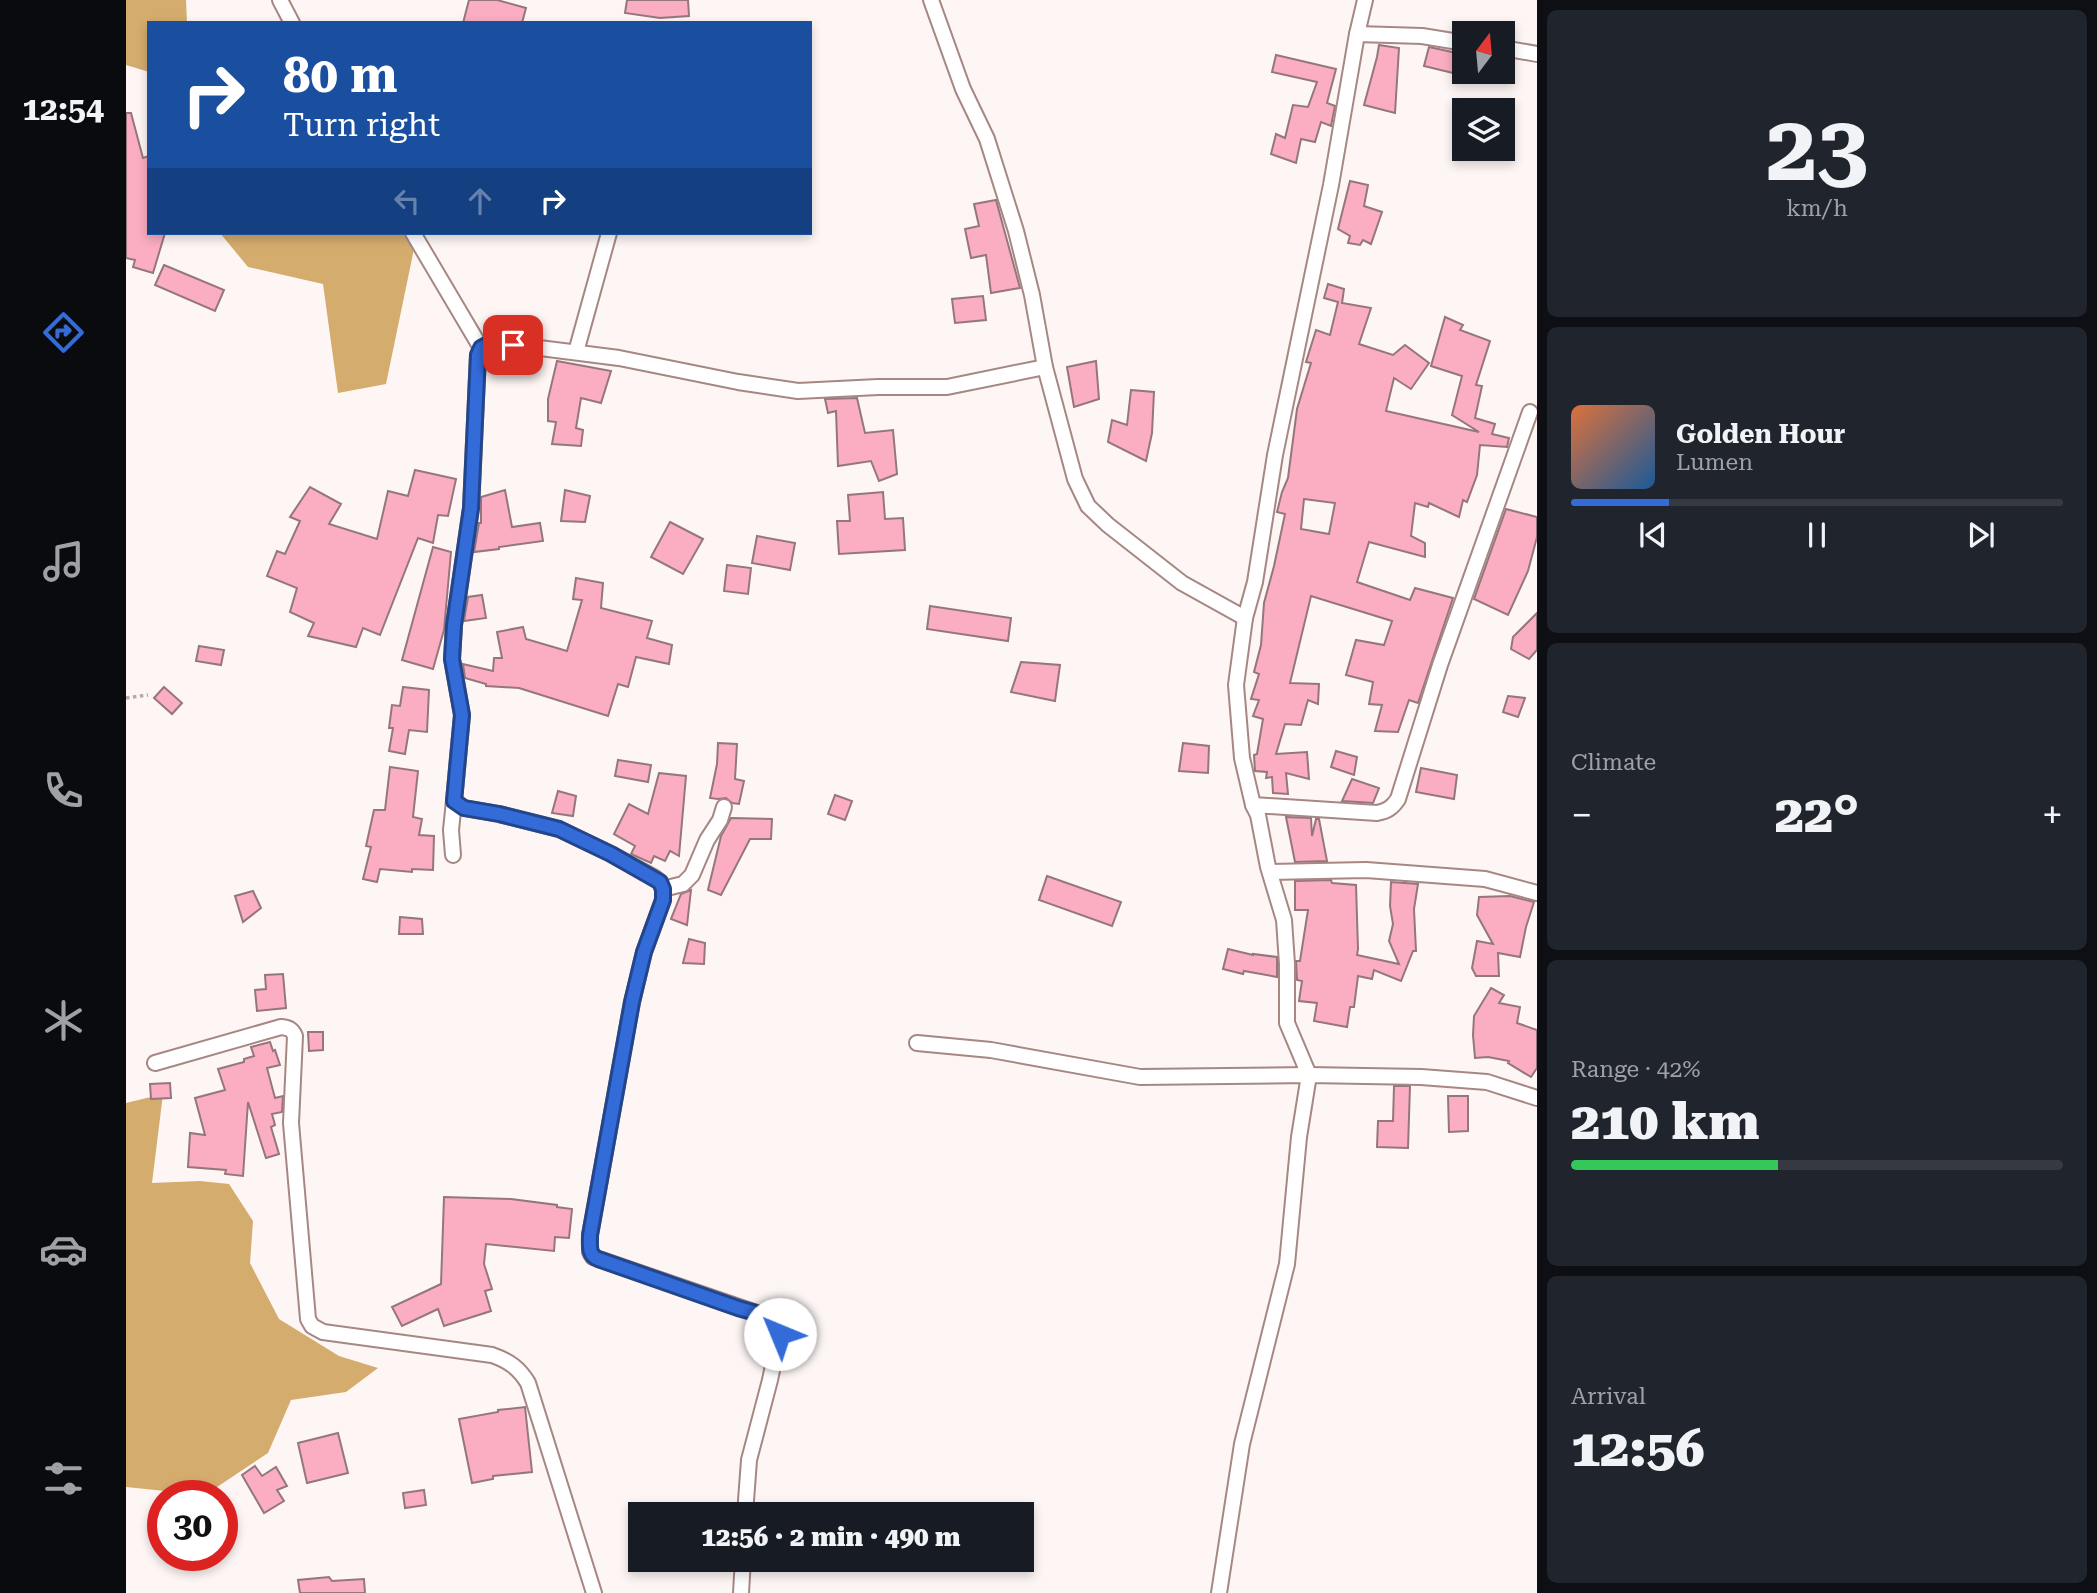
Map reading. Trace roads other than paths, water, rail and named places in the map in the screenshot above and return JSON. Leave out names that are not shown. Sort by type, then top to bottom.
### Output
[{"type":"street","points":[[280,0],[291,21]]},
{"type":"street","points":[[931,0],[963,89],[987,139],[1016,231],[1032,295],[1045,367],[1075,479],[1088,506],[1182,583],[1245,618]]},
{"type":"street","points":[[1219,1593],[1242,1444],[1287,1264],[1299,1137],[1309,1075],[1287,1023],[1284,920],[1242,758],[1236,685],[1245,618],[1255,582],[1275,455],[1331,185],[1365,0]]},
{"type":"street","points":[[1357,34],[1422,36],[1452,41]]},
{"type":"street","points":[[1516,50],[1537,54]]},
{"type":"street","points":[[414,235],[481,348]]},
{"type":"street","points":[[576,352],[608,235]]},
{"type":"street","points":[[453,855],[452,830],[462,715],[452,659],[454,625],[471,508],[478,355],[481,348],[492,342],[576,352],[798,391],[947,387],[1045,367]]},
{"type":"street","points":[[1253,805],[1377,813],[1393,807],[1398,799],[1440,665],[1530,412]]},
{"type":"street","points":[[454,801],[464,808],[559,829],[655,878],[663,889],[663,900],[644,952],[632,1002],[590,1235],[590,1248],[593,1257],[598,1259],[780,1321],[781,1328],[770,1380],[749,1460],[746,1502]]},
{"type":"street","points":[[663,889],[683,884],[692,876],[724,807]]},
{"type":"street","points":[[1270,873],[1366,870],[1474,878],[1537,893]]},
{"type":"street","points":[[155,1063],[281,1027],[292,1031],[295,1036],[291,1123],[308,1318],[312,1326],[323,1332],[492,1355],[507,1360],[520,1370],[528,1383],[594,1593]]},
{"type":"street","points":[[917,1043],[991,1050],[1140,1077],[1421,1077],[1476,1080],[1537,1098]]},
{"type":"street","points":[[741,1593],[742,1572]]}]
